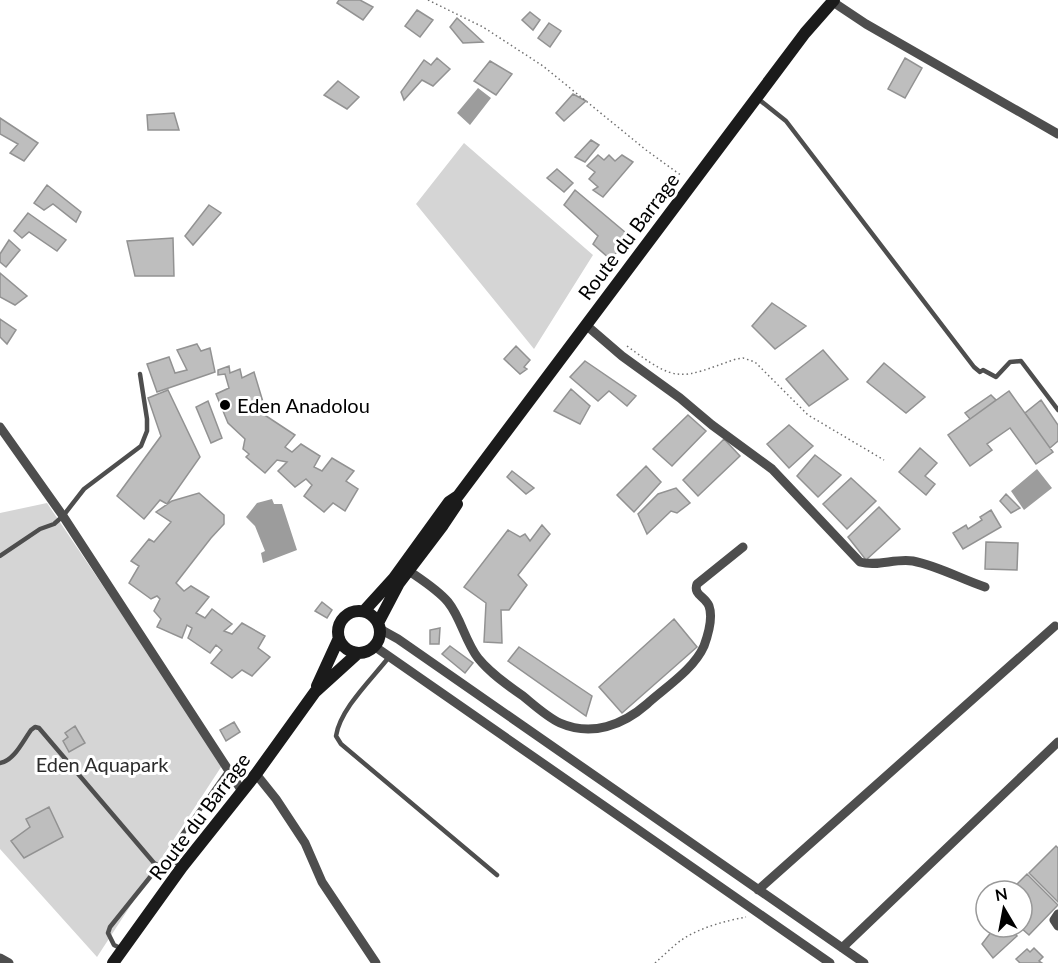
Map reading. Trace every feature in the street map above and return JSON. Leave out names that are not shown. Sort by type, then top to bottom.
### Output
[{"type":"main road","name":"Route du Barrage","points":[[113,963],[182,867],[256,774],[315,692],[339,638],[339,625],[343,618],[349,613],[364,611],[394,578],[449,502],[457,497],[805,33],[834,1]]},
{"type":"main road","name":"Route du Barrage","points":[[315,692],[358,653],[374,646],[380,636],[379,626],[392,595],[451,513],[457,503],[457,497]]},
{"type":"main road","points":[[364,611],[372,615],[379,626]]},
{"type":"main road","points":[[339,638],[346,649],[358,653]]},
{"type":"street","points":[[834,1],[866,24],[1058,134]]},
{"type":"street","points":[[585,325],[622,356],[772,469],[860,562],[878,564],[910,561],[942,570],[985,587]]},
{"type":"street","points":[[0,427],[63,516],[242,791]]},
{"type":"street","points":[[409,571],[446,600],[478,658],[498,678],[560,723],[579,728],[602,729],[619,724],[638,711],[695,661],[704,646],[709,628],[710,611],[708,604],[697,593],[697,584],[743,547]]},
{"type":"street","points":[[379,626],[864,963]]},
{"type":"street","points":[[759,890],[1055,626]]},
{"type":"street","points":[[374,646],[830,963]]},
{"type":"street","points":[[842,948],[1058,742]]},
{"type":"street","points":[[256,774],[276,799],[305,843],[322,882],[376,963]]},
{"type":"street","points":[[1058,914],[1054,920],[1058,926]]},
{"type":"street","points":[[0,958],[9,963]]},
{"type":"lane","points":[[757,98],[786,121],[974,367],[980,372],[983,370],[996,377],[1010,362],[1021,361],[1058,410]]},
{"type":"lane","points":[[0,556],[40,529],[54,524],[84,489],[141,446],[147,431],[147,419],[140,374]]},
{"type":"lane","points":[[389,657],[346,711],[338,724],[336,736],[341,744],[497,875]]},
{"type":"lane","points":[[0,763],[12,757],[31,730],[35,727],[39,728],[154,863],[159,866]]},
{"type":"lane","points":[[123,950],[111,940],[108,933],[110,927],[167,856],[228,770]]},
{"type":"lane","points":[[167,856],[182,867]]},
{"type":"path","points":[[428,0],[483,27],[535,60],[654,156],[692,183]]},
{"type":"path","points":[[619,340],[648,362],[674,375],[694,374],[736,359],[750,360],[763,369],[808,415],[884,460]]},
{"type":"path","points":[[655,963],[689,936],[729,920],[760,914]]},
{"type":"green space","points":[[464,143],[593,255],[534,349],[416,204]]},
{"type":"green space","name":"Eden Aquapark","points":[[47,503],[223,764],[97,957],[0,849],[0,513]]},
{"type":"shaded area","points":[[478,88],[491,98],[470,125],[457,113]]},
{"type":"shaded area","points":[[1037,469],[1052,488],[1024,510],[1011,491]]},
{"type":"shaded area","points":[[272,499],[274,504],[282,504],[297,550],[263,563],[261,553],[265,551],[255,526],[246,517],[257,503]]},
{"type":"building","points":[[339,0],[360,0],[373,7],[363,20],[337,3]]},
{"type":"building","points":[[417,10],[433,20],[420,37],[405,26]]},
{"type":"building","points":[[530,12],[540,20],[533,30],[522,20]]},
{"type":"building","points":[[457,18],[483,42],[463,43],[450,27]]},
{"type":"building","points":[[549,23],[561,31],[550,47],[538,38]]},
{"type":"building","points":[[437,58],[450,69],[433,86],[422,80],[404,100],[401,92],[424,60],[431,65]]},
{"type":"building","points":[[905,58],[922,68],[905,98],[888,89]]},
{"type":"building","points":[[490,61],[512,74],[496,95],[474,81]]},
{"type":"building","points":[[338,81],[359,97],[347,109],[324,95]]},
{"type":"building","points":[[573,94],[586,101],[564,121],[556,113]]},
{"type":"building","points":[[174,113],[179,130],[148,130],[147,115]]},
{"type":"building","points":[[0,118],[38,143],[24,161],[10,153],[18,144],[0,134]]},
{"type":"building","points":[[591,140],[599,145],[585,162],[575,157]]},
{"type":"building","points":[[598,155],[604,160],[609,155],[615,161],[622,155],[633,162],[603,197],[593,190],[598,187],[589,179],[595,172],[587,166]]},
{"type":"building","points":[[557,169],[573,183],[564,192],[547,178]]},
{"type":"building","points":[[47,185],[81,212],[76,222],[53,204],[44,210],[34,203]]},
{"type":"building","points":[[575,190],[632,238],[610,259],[593,244],[598,236],[564,205]]},
{"type":"building","points":[[209,205],[221,213],[193,245],[185,236]]},
{"type":"building","points":[[28,213],[66,240],[57,251],[29,232],[22,238],[14,231]]},
{"type":"building","points":[[173,238],[174,276],[135,276],[127,241]]},
{"type":"building","points":[[9,240],[20,250],[6,267],[0,262],[0,254]]},
{"type":"building","points":[[0,273],[27,296],[15,305],[0,297]]},
{"type":"building","points":[[772,303],[806,326],[775,349],[752,326]]},
{"type":"building","points":[[0,319],[16,330],[7,344],[0,337]]},
{"type":"building","points":[[197,344],[201,351],[210,348],[215,372],[157,392],[147,364],[169,357],[175,373],[187,370],[177,350]]},
{"type":"building","points":[[516,346],[530,360],[524,367],[527,369],[520,374],[504,359]]},
{"type":"building","points":[[823,350],[848,379],[809,406],[786,379]]},
{"type":"building","points":[[585,361],[636,396],[627,406],[609,391],[598,401],[570,377]]},
{"type":"building","points":[[884,363],[925,397],[906,413],[867,382]]},
{"type":"building","points":[[229,366],[230,373],[240,369],[242,378],[254,372],[263,402],[254,408],[295,435],[285,447],[292,452],[301,444],[320,456],[314,467],[322,471],[332,458],[354,471],[346,481],[358,489],[345,511],[333,503],[324,512],[304,496],[312,485],[306,479],[295,487],[278,471],[287,462],[277,460],[265,473],[246,457],[249,454],[243,449],[245,439],[228,423],[216,394],[229,388],[225,374],[218,375],[218,370]]},
{"type":"building","points":[[571,389],[590,406],[580,424],[554,411]]},
{"type":"building","points":[[168,390],[200,457],[167,504],[160,500],[144,519],[117,496],[161,436],[148,398]]},
{"type":"building","points":[[1009,391],[1053,452],[1036,464],[1010,428],[987,444],[992,450],[970,466],[948,435]]},
{"type":"building","points":[[991,395],[996,400],[970,419],[965,413]]},
{"type":"building","points":[[1041,400],[1058,425],[1058,441],[1050,448],[1025,413]]},
{"type":"building","points":[[208,401],[222,438],[211,443],[196,407]]},
{"type":"building","points":[[688,415],[706,431],[672,466],[653,449]]},
{"type":"building","points":[[789,425],[813,446],[789,468],[767,444]]},
{"type":"building","points":[[724,439],[740,456],[698,496],[683,480]]},
{"type":"building","points":[[920,448],[937,463],[925,476],[935,484],[926,495],[899,472]]},
{"type":"building","points":[[815,455],[841,475],[818,497],[797,476]]},
{"type":"building","points":[[646,466],[661,482],[634,512],[617,495]]},
{"type":"building","points":[[512,471],[534,488],[526,494],[507,477]]},
{"type":"building","points":[[851,478],[876,501],[847,529],[823,504]]},
{"type":"building","points":[[676,488],[690,503],[677,513],[671,511],[647,534],[638,514],[658,494]]},
{"type":"building","points":[[199,493],[224,515],[224,524],[176,583],[184,591],[191,586],[209,597],[196,613],[205,618],[212,609],[232,624],[224,631],[232,634],[242,623],[265,636],[258,648],[270,657],[252,676],[242,670],[232,678],[211,663],[222,650],[216,645],[210,653],[188,638],[192,628],[187,625],[182,638],[157,627],[161,619],[154,611],[160,599],[157,596],[151,599],[129,583],[139,566],[131,561],[149,539],[154,542],[171,522],[156,512],[172,501]]},
{"type":"building","points":[[1006,494],[1020,508],[1011,513],[1000,501]]},
{"type":"building","points":[[879,507],[900,529],[866,560],[848,537]]},
{"type":"building","points":[[991,510],[1001,527],[963,549],[953,533],[966,525],[968,529],[982,520],[980,517]]},
{"type":"building","points":[[542,525],[550,534],[518,575],[527,585],[509,610],[501,610],[502,643],[484,642],[486,603],[464,587],[508,530],[520,537],[525,534],[530,541]]},
{"type":"building","points":[[986,542],[1018,543],[1017,570],[985,569]]},
{"type":"building","points":[[322,602],[332,610],[327,618],[315,611]]},
{"type":"building","points":[[674,619],[697,647],[622,713],[599,687]]},
{"type":"building","points":[[440,628],[439,644],[430,644],[430,630]]},
{"type":"building","points":[[450,646],[473,663],[465,673],[442,654]]},
{"type":"building","points":[[519,647],[592,696],[586,716],[508,661]]},
{"type":"building","points":[[234,722],[240,732],[226,741],[220,730]]},
{"type":"building","points":[[75,726],[85,743],[69,752],[63,741],[68,737],[65,733]]},
{"type":"building","points":[[49,807],[63,837],[24,858],[11,841],[30,827],[26,819]]},
{"type":"building","points":[[1056,846],[1058,848],[1058,902],[1029,873]]},
{"type":"building","points":[[1027,874],[1032,879],[1022,879]]},
{"type":"building","points":[[1034,881],[1058,905],[1034,930]]},
{"type":"building","points":[[986,939],[1014,939],[993,958],[982,944]]},
{"type":"building","points":[[1034,948],[1043,957],[1039,961],[1042,963],[1020,963],[1016,959],[1027,949],[1030,952]]},
{"type":"place","name":"Eden Anadolou","points":[[225,405]]}]
